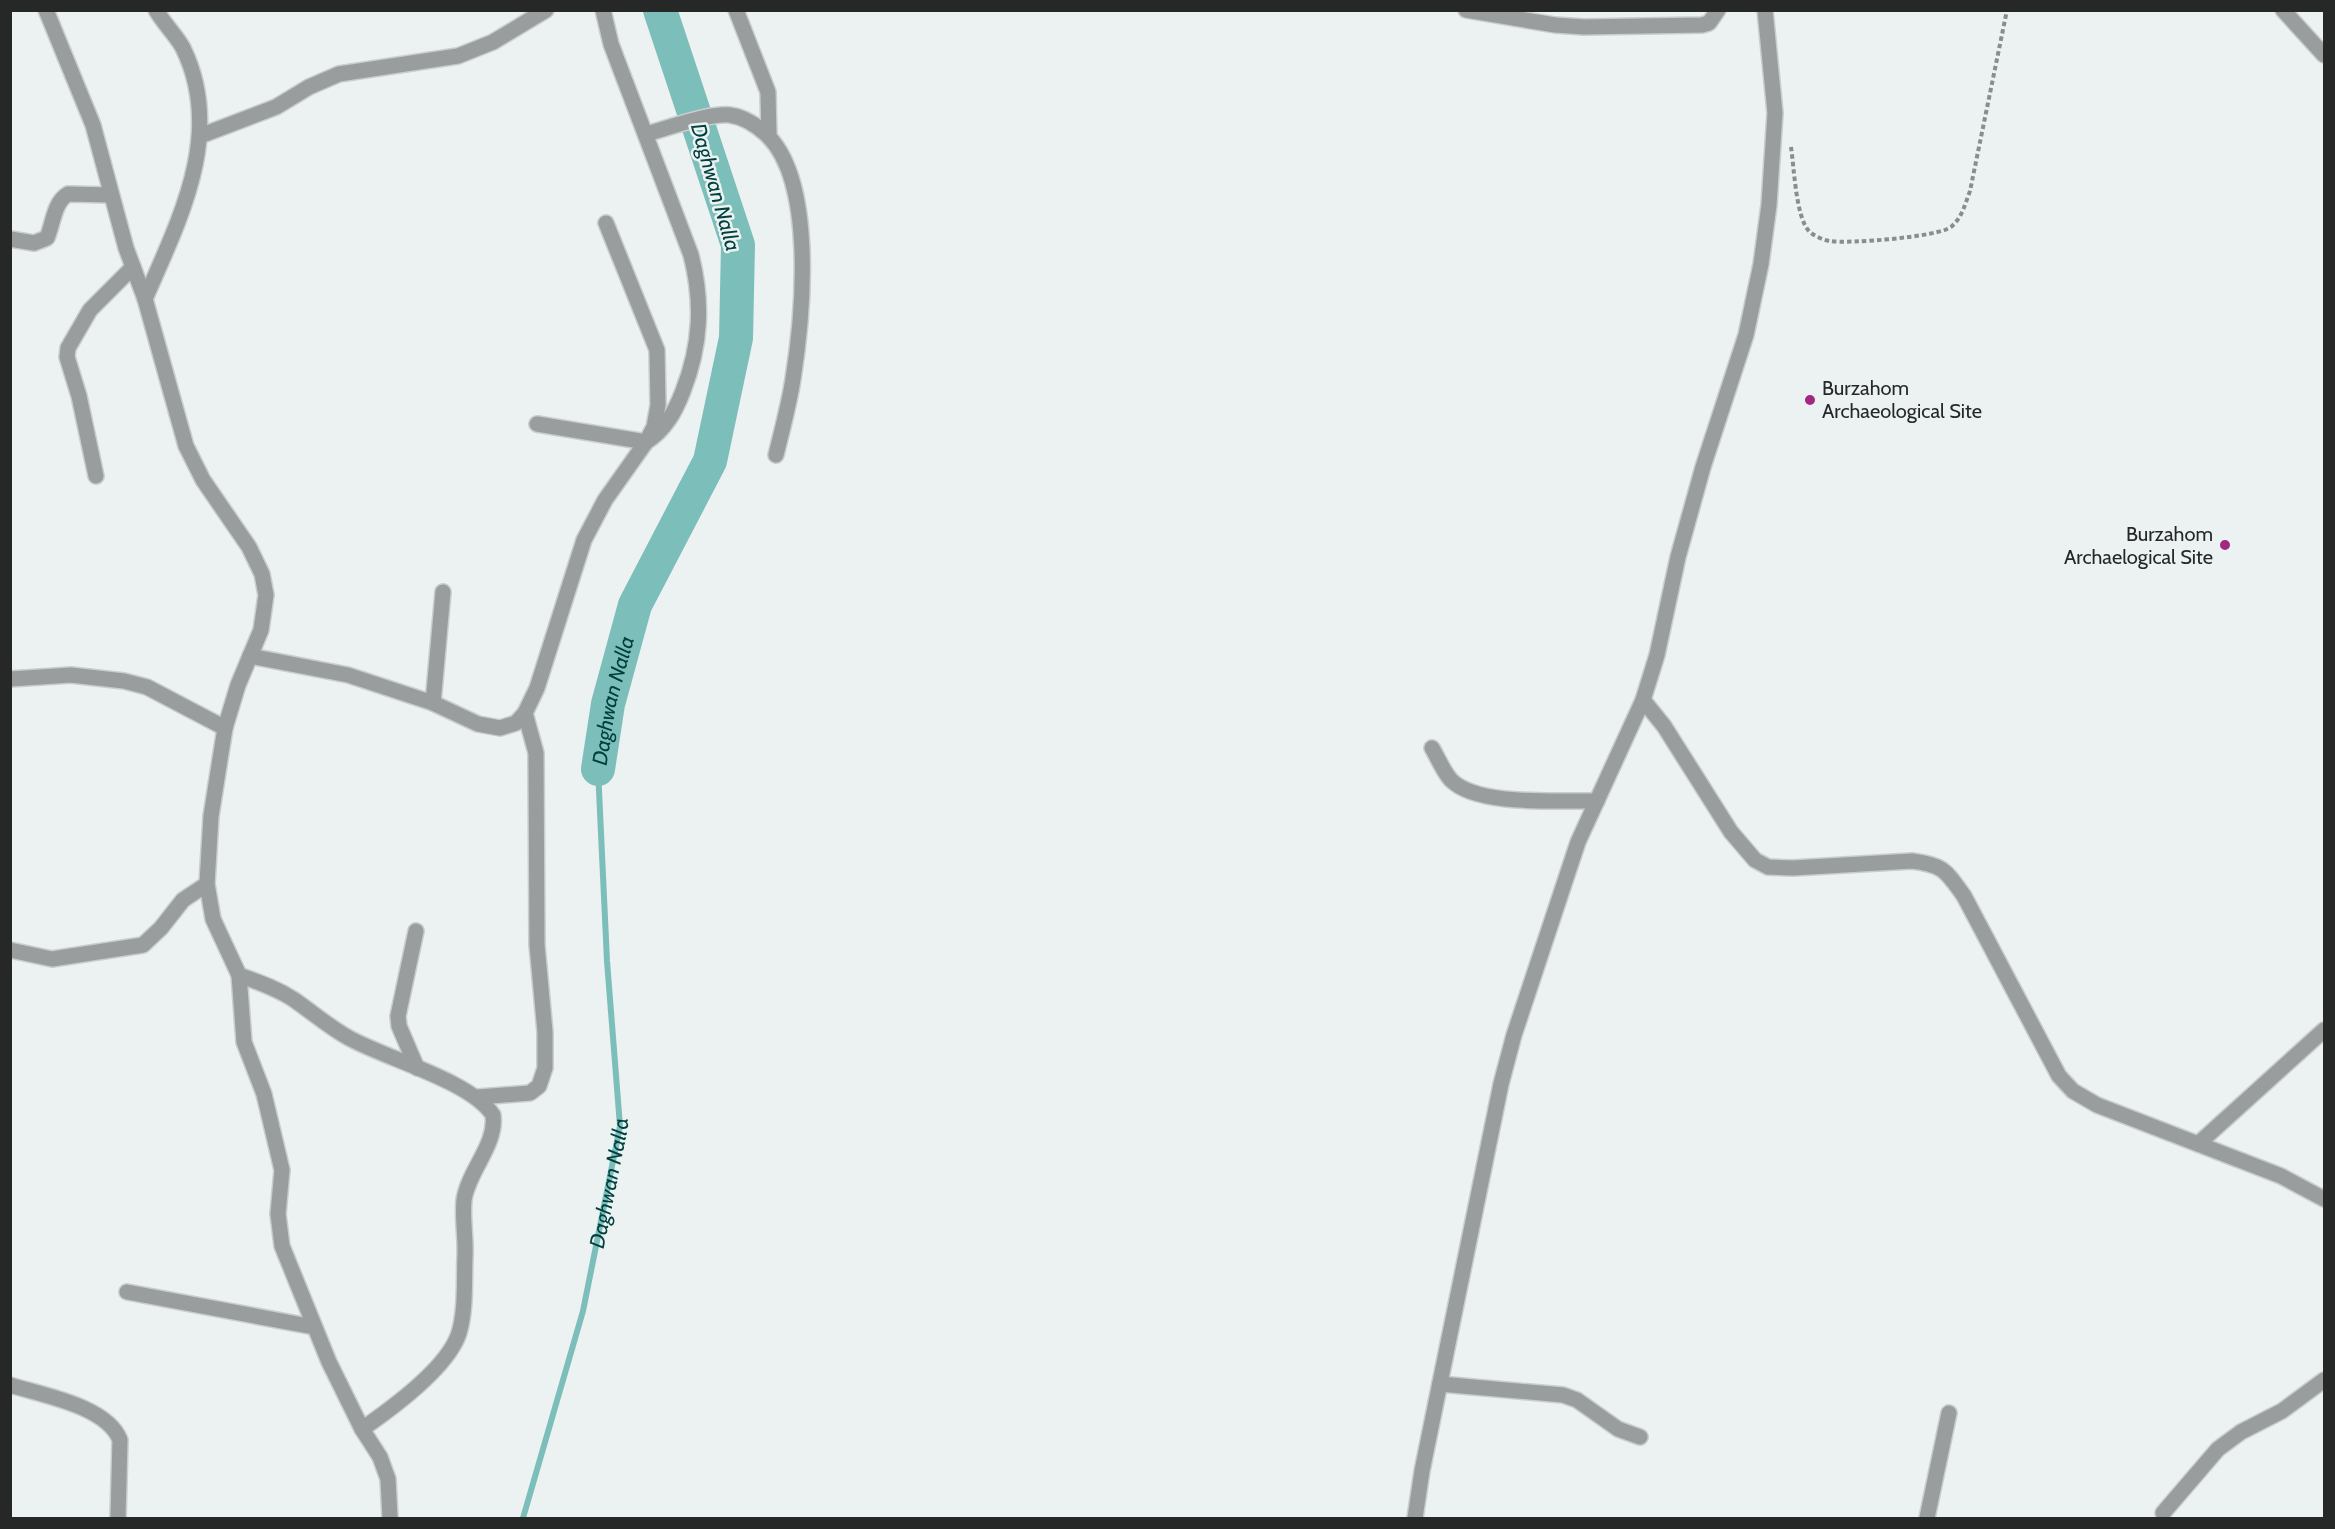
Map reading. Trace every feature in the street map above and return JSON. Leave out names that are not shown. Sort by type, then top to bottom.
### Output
[{"type":"street","points":[[46,10],[93,125],[111,195],[145,299],[186,446],[203,480],[249,547],[262,574],[266,595],[261,630],[238,685],[225,728],[211,816],[207,884],[213,919],[239,975],[244,1042],[264,1094],[282,1170],[278,1214],[282,1246],[314,1327],[362,1429],[380,1456],[388,1479],[390,1518]]},
{"type":"street","points":[[145,299],[181,216],[192,180],[201,117],[194,76],[182,48],[156,10]]},
{"type":"street","points":[[200,136],[276,107],[309,87],[339,74],[458,56],[475,51],[546,10]]},
{"type":"street","points":[[537,424],[646,442],[657,435],[676,409],[694,363],[700,325],[698,282],[691,255],[611,44],[603,10]]},
{"type":"street","points":[[736,10],[768,92],[769,137]]},
{"type":"street","points":[[1466,10],[1555,25],[1606,27],[1702,26],[1709,23],[1718,10]]},
{"type":"street","points":[[1415,1518],[1501,1084],[1514,1035],[1578,842],[1643,700],[1657,655],[1678,556],[1703,466],[1746,335],[1761,264],[1775,113],[1765,10]]},
{"type":"street","points":[[2283,10],[2325,55]]},
{"type":"street","points":[[646,134],[716,116],[729,115],[755,124],[780,149],[790,176],[798,209],[802,297],[793,380],[776,455]]},
{"type":"street","points":[[10,239],[34,243],[47,238],[63,197],[68,194],[111,195]]},
{"type":"street","points":[[250,656],[348,675],[433,703],[478,723],[500,728],[516,723],[525,713],[537,688],[584,540],[605,500],[646,442],[654,427],[658,405],[657,350],[606,223]]},
{"type":"street","points":[[96,476],[79,396],[67,357],[68,348],[90,310],[133,267]]},
{"type":"street","points":[[433,703],[443,592]]},
{"type":"street","points":[[10,679],[71,675],[124,681],[147,687],[225,728]]},
{"type":"street","points":[[1643,700],[1664,726],[1731,832],[1755,860],[1768,867],[1793,868],[1912,861],[1931,863],[1947,871],[1964,896],[2059,1076],[2073,1091],[2097,1105],[2281,1176],[2325,1199]]},
{"type":"street","points":[[478,1097],[530,1093],[539,1086],[545,1068],[537,945],[536,753],[525,713]]},
{"type":"street","points":[[1432,748],[1453,781],[1472,792],[1499,799],[1597,801]]},
{"type":"street","points":[[10,950],[52,959],[143,945],[161,928],[183,900],[207,884]]},
{"type":"street","points":[[416,931],[398,1016],[399,1026],[417,1068]]},
{"type":"street","points":[[239,975],[272,987],[294,1000],[329,1027],[352,1040],[478,1097],[493,1114],[494,1122],[464,1202],[465,1252],[459,1334],[446,1356],[404,1399],[362,1429]]},
{"type":"street","points":[[2198,1144],[2325,1030]]},
{"type":"street","points":[[127,1292],[314,1327]]},
{"type":"street","points":[[2163,1513],[2218,1449],[2241,1432],[2282,1411],[2325,1380]]},
{"type":"street","points":[[1440,1384],[1563,1395],[1577,1400],[1618,1429],[1640,1437]]},
{"type":"street","points":[[10,1385],[78,1406],[104,1419],[116,1430],[120,1440],[118,1518]]},
{"type":"street","points":[[1927,1518],[1949,1413]]},
{"type":"path","points":[[1790,140],[1802,222],[1810,232],[1820,238],[1850,242],[1936,234],[1950,228],[1960,217],[1970,191],[2007,10]]},
{"type":"waterway","name":"Daghwan Nalla","points":[[598,769],[608,704],[635,605],[710,461],[736,338],[738,245],[660,10]]},
{"type":"waterway","name":"Daghwan Nalla","points":[[523,1518],[583,1311],[620,1126],[607,961],[598,769]]},
{"type":"place","name":"Burzahom Archaeological Site","points":[[1810,400]]},
{"type":"place","name":"Burzahom Archaelogical Site","points":[[2225,545]]}]
